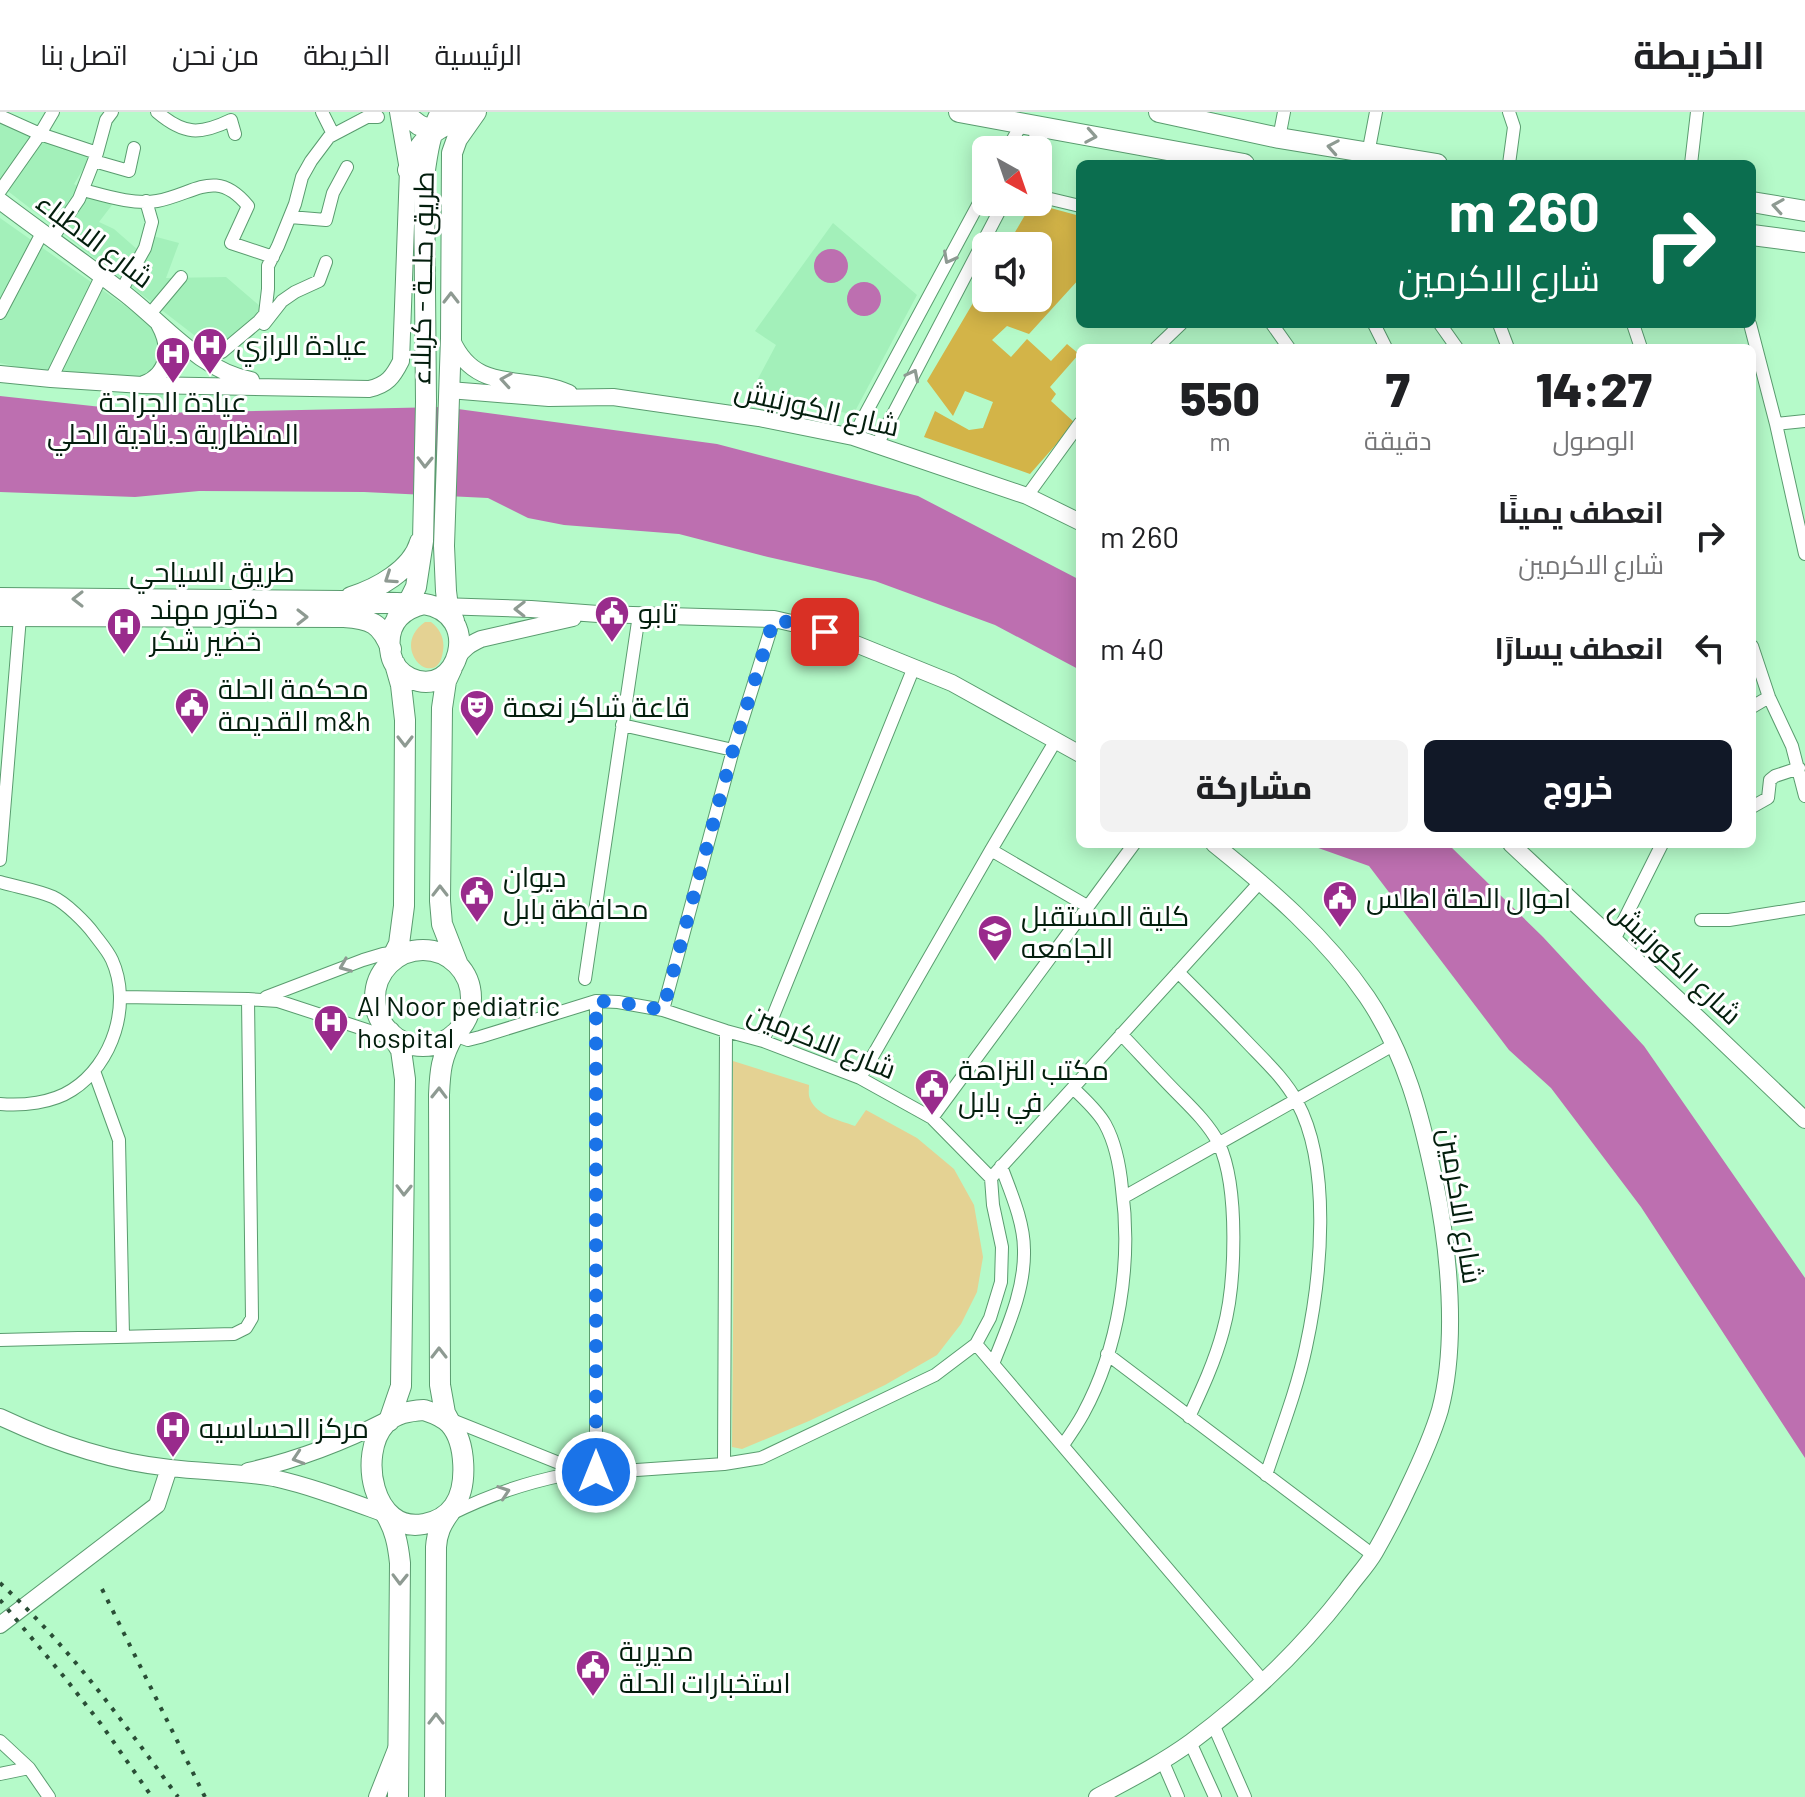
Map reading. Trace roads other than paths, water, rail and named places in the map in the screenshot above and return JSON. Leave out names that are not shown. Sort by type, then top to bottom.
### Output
[{"type":"main road","points":[[400,112],[412,122],[437,122],[474,112]]},
{"type":"main road","name":"طريق حلــة - كربلاء","points":[[428,610],[444,577],[451,338],[452,153],[474,112]]},
{"type":"main road","points":[[960,112],[988,114],[1028,135],[1214,160]]},
{"type":"main road","points":[[1159,112],[1183,114],[1279,138],[1409,160]]},
{"type":"main road","points":[[437,122],[424,177],[424,524],[416,587],[428,610],[458,628],[459,647],[446,681],[442,708],[440,901],[442,924],[458,965]]},
{"type":"main road","points":[[408,170],[413,155],[437,122]]},
{"type":"main road","points":[[408,170],[435,149],[452,153]]},
{"type":"main road","points":[[1756,203],[1805,211]]},
{"type":"main road","points":[[1756,236],[1805,242]]},
{"type":"main road","points":[[331,601],[359,595],[399,572],[412,560],[419,547],[424,524]]},
{"type":"main road","name":"طريق السياحي","points":[[0,598],[331,601],[428,610]]},
{"type":"main road","points":[[392,1418],[401,1386],[404,1060],[395,1037],[379,1019],[374,999],[378,979],[393,957],[401,936],[404,906],[405,720],[391,633],[428,610]]},
{"type":"main road","name":"طريق السياحي","points":[[10,617],[359,618],[374,623],[386,636],[393,656]]},
{"type":"main road","points":[[393,656],[402,673],[423,682],[444,675],[455,663]]},
{"type":"main road","points":[[393,957],[421,949],[439,952],[454,960],[465,973],[471,989],[471,1006],[465,1022],[445,1050],[440,1068],[440,1385],[446,1420],[458,1435],[462,1451],[461,1490],[445,1514],[436,1547],[435,1797]]},
{"type":"main road","points":[[395,1037],[416,1046],[431,1046],[454,1035]]},
{"type":"main road","points":[[398,1797],[400,1563],[394,1527],[375,1492],[373,1455],[376,1437],[392,1418],[409,1411],[424,1410],[446,1420]]},
{"type":"main road","points":[[386,1512],[404,1523],[418,1525],[445,1514]]},
{"type":"street","points":[[0,191],[53,112]]},
{"type":"street","points":[[0,313],[47,236],[79,199],[96,157],[106,120],[112,112]]},
{"type":"street","points":[[157,112],[175,126],[196,131],[212,129],[231,120],[235,134]]},
{"type":"street","points":[[322,112],[333,134]]},
{"type":"street","points":[[0,374],[142,385],[288,388],[369,389],[388,381],[401,361],[408,170],[400,112]]},
{"type":"street","points":[[1279,138],[1284,112]]},
{"type":"street","points":[[1368,154],[1376,112]]},
{"type":"street","points":[[1509,112],[1514,127]]},
{"type":"street","points":[[1510,160],[1514,127],[1524,112]]},
{"type":"street","points":[[1691,160],[1697,112]]},
{"type":"street","points":[[0,116],[129,171],[134,148]]},
{"type":"street","points":[[222,352],[265,314],[268,266],[311,161],[333,134],[367,117],[378,117]]},
{"type":"street","points":[[290,217],[326,220],[333,193],[347,167]]},
{"type":"street","points":[[83,190],[123,200],[156,201],[205,185],[228,187],[248,206],[231,243],[273,257]]},
{"type":"street","points":[[1052,199],[1076,205]]},
{"type":"street","name":"شارع الاطباء","points":[[0,201],[121,291],[197,354],[243,379],[288,388]]},
{"type":"street","points":[[121,291],[145,248],[152,222],[146,201]]},
{"type":"street","points":[[853,437],[972,216]]},
{"type":"street","points":[[877,445],[997,216]]},
{"type":"street","points":[[242,337],[248,337],[269,320],[282,301],[319,281],[326,262]]},
{"type":"street","points":[[51,379],[101,277]]},
{"type":"street","points":[[154,317],[181,277]]},
{"type":"street","name":"شارع الاطباء","points":[[142,385],[160,375],[165,364],[166,338],[154,317]]},
{"type":"street","points":[[1160,344],[1177,328]]},
{"type":"street","points":[[451,338],[457,352],[478,372],[489,377],[557,388],[578,397]]},
{"type":"street","points":[[1756,347],[1805,554]]},
{"type":"street","name":"شارع الكورنيش","points":[[448,397],[613,397],[759,418],[853,437],[1027,496],[1076,520]]},
{"type":"street","points":[[1776,424],[1805,421]]},
{"type":"street","points":[[1027,496],[1076,429]]},
{"type":"street","points":[[428,610],[531,609],[774,619],[819,630],[952,683],[1076,752]]},
{"type":"street","points":[[455,663],[469,644],[481,639],[598,614]]},
{"type":"street","points":[[585,979],[639,615]]},
{"type":"street","points":[[0,860],[10,617]]},
{"type":"street","points":[[663,1010],[733,750],[774,619]]},
{"type":"street","points":[[1756,658],[1769,697],[1799,743],[1799,768],[1805,796]]},
{"type":"street","points":[[763,1041],[914,667]]},
{"type":"street","points":[[1756,705],[1769,697]]},
{"type":"street","points":[[622,725],[733,750]]},
{"type":"street","points":[[860,1078],[1056,740]]},
{"type":"street","points":[[1756,805],[1768,798],[1770,780],[1799,768]]},
{"type":"street","points":[[932,1118],[1131,848]]},
{"type":"street","name":"شارع الاكرمين","points":[[1097,1797],[1190,1742],[1264,1682],[1320,1625],[1373,1555],[1399,1508],[1425,1452],[1440,1409],[1448,1357],[1446,1241],[1424,1129],[1395,1044],[1368,998],[1345,967],[1261,881],[1219,848]]},
{"type":"street","name":"شارع الكورنيش","points":[[1515,848],[1805,1120]]},
{"type":"street","points":[[1614,940],[1660,848]]},
{"type":"street","points":[[991,850],[1087,906]]},
{"type":"street","points":[[445,1514],[542,1479],[564,1475],[724,1464],[761,1458],[935,1375],[976,1344],[990,1318],[1001,1282],[1002,1247],[991,1178],[1261,881]]},
{"type":"street","points":[[0,882],[55,898],[87,925],[112,959],[121,997],[116,1028],[107,1051],[94,1071],[71,1091],[47,1100],[0,1104]]},
{"type":"street","points":[[1701,920],[1729,920],[1805,908]]},
{"type":"street","points":[[254,999],[292,988],[363,960],[393,957]]},
{"type":"street","points":[[1178,972],[1270,1065],[1296,1100],[1312,1142],[1319,1189],[1315,1296],[1306,1349],[1266,1475]]},
{"type":"street","points":[[121,997],[278,1001],[395,1037]]},
{"type":"street","points":[[0,1340],[234,1334],[246,1328],[252,1318],[254,999]]},
{"type":"street","points":[[591,1472],[596,1001]]},
{"type":"street","name":"شارع الاكرمين","points":[[454,1035],[468,1040],[596,1001],[663,1010],[763,1041],[860,1078],[932,1118],[991,1178]]},
{"type":"street","points":[[724,1464],[726,1031]]},
{"type":"street","points":[[1121,1034],[1205,1124],[1219,1144],[1229,1181],[1233,1222],[1232,1288],[1224,1331],[1189,1417]]},
{"type":"street","points":[[1124,1197],[1395,1044]]},
{"type":"street","points":[[94,1071],[119,1140],[123,1336]]},
{"type":"street","points":[[1063,1445],[1083,1414],[1107,1354],[1118,1315],[1126,1237],[1124,1197],[1113,1143],[1105,1125],[1073,1088]]},
{"type":"street","points":[[993,1364],[1017,1301],[1025,1248],[1017,1209],[1001,1166]]},
{"type":"street","points":[[976,1344],[1264,1682]]},
{"type":"street","points":[[1107,1354],[1373,1555]]},
{"type":"street","points":[[0,1417],[29,1431],[120,1460],[169,1468],[254,1475],[300,1484],[386,1512]]},
{"type":"street","points":[[237,1473],[299,1458],[341,1443],[392,1418]]},
{"type":"street","points":[[446,1420],[591,1472]]},
{"type":"street","points":[[2,1620],[157,1505],[169,1468]]},
{"type":"street","points":[[1213,1724],[1245,1797]]},
{"type":"street","points":[[0,1741],[29,1768],[49,1797]]},
{"type":"street","points":[[1190,1742],[1215,1797]]},
{"type":"street","points":[[377,1797],[398,1744]]},
{"type":"street","points":[[1162,1760],[1178,1797]]},
{"type":"street","points":[[0,1774],[29,1768]]},
{"type":"railway","points":[[0,1583],[72,1659],[178,1797]]},
{"type":"railway","points":[[102,1589],[205,1797]]},
{"type":"railway","points":[[0,1600],[101,1724],[152,1797]]},
{"type":"place","name":"عيادة الرازي","points":[[210,376]]},
{"type":"place","name":"عيادة الجراحة المنظارية د.نادية الحلي","points":[[173,385]]},
{"type":"place","name":"تابو","points":[[612,644]]},
{"type":"place","name":"دكتور مهند خضير شكر","points":[[124,656]]},
{"type":"place","name":"محكمة الحلة القديمة m&h","points":[[192,736]]},
{"type":"place","name":"قاعة شاكر نعمة","points":[[477,738]]},
{"type":"place","name":"ديوان محافظة بابل","points":[[477,924]]},
{"type":"place","name":"احوال الحلة اطلس","points":[[1340,929]]},
{"type":"place","name":"كلية المستقبل الجامعه","points":[[995,963]]},
{"type":"place","name":"Al Noor pediatric hospital","points":[[331,1053]]},
{"type":"place","name":"مكتب النزاهة في بابل","points":[[932,1117]]},
{"type":"place","name":"مركز الحساسيه","points":[[173,1459]]},
{"type":"place","name":"مديرية استخبارات الحلة","points":[[593,1698]]}]
